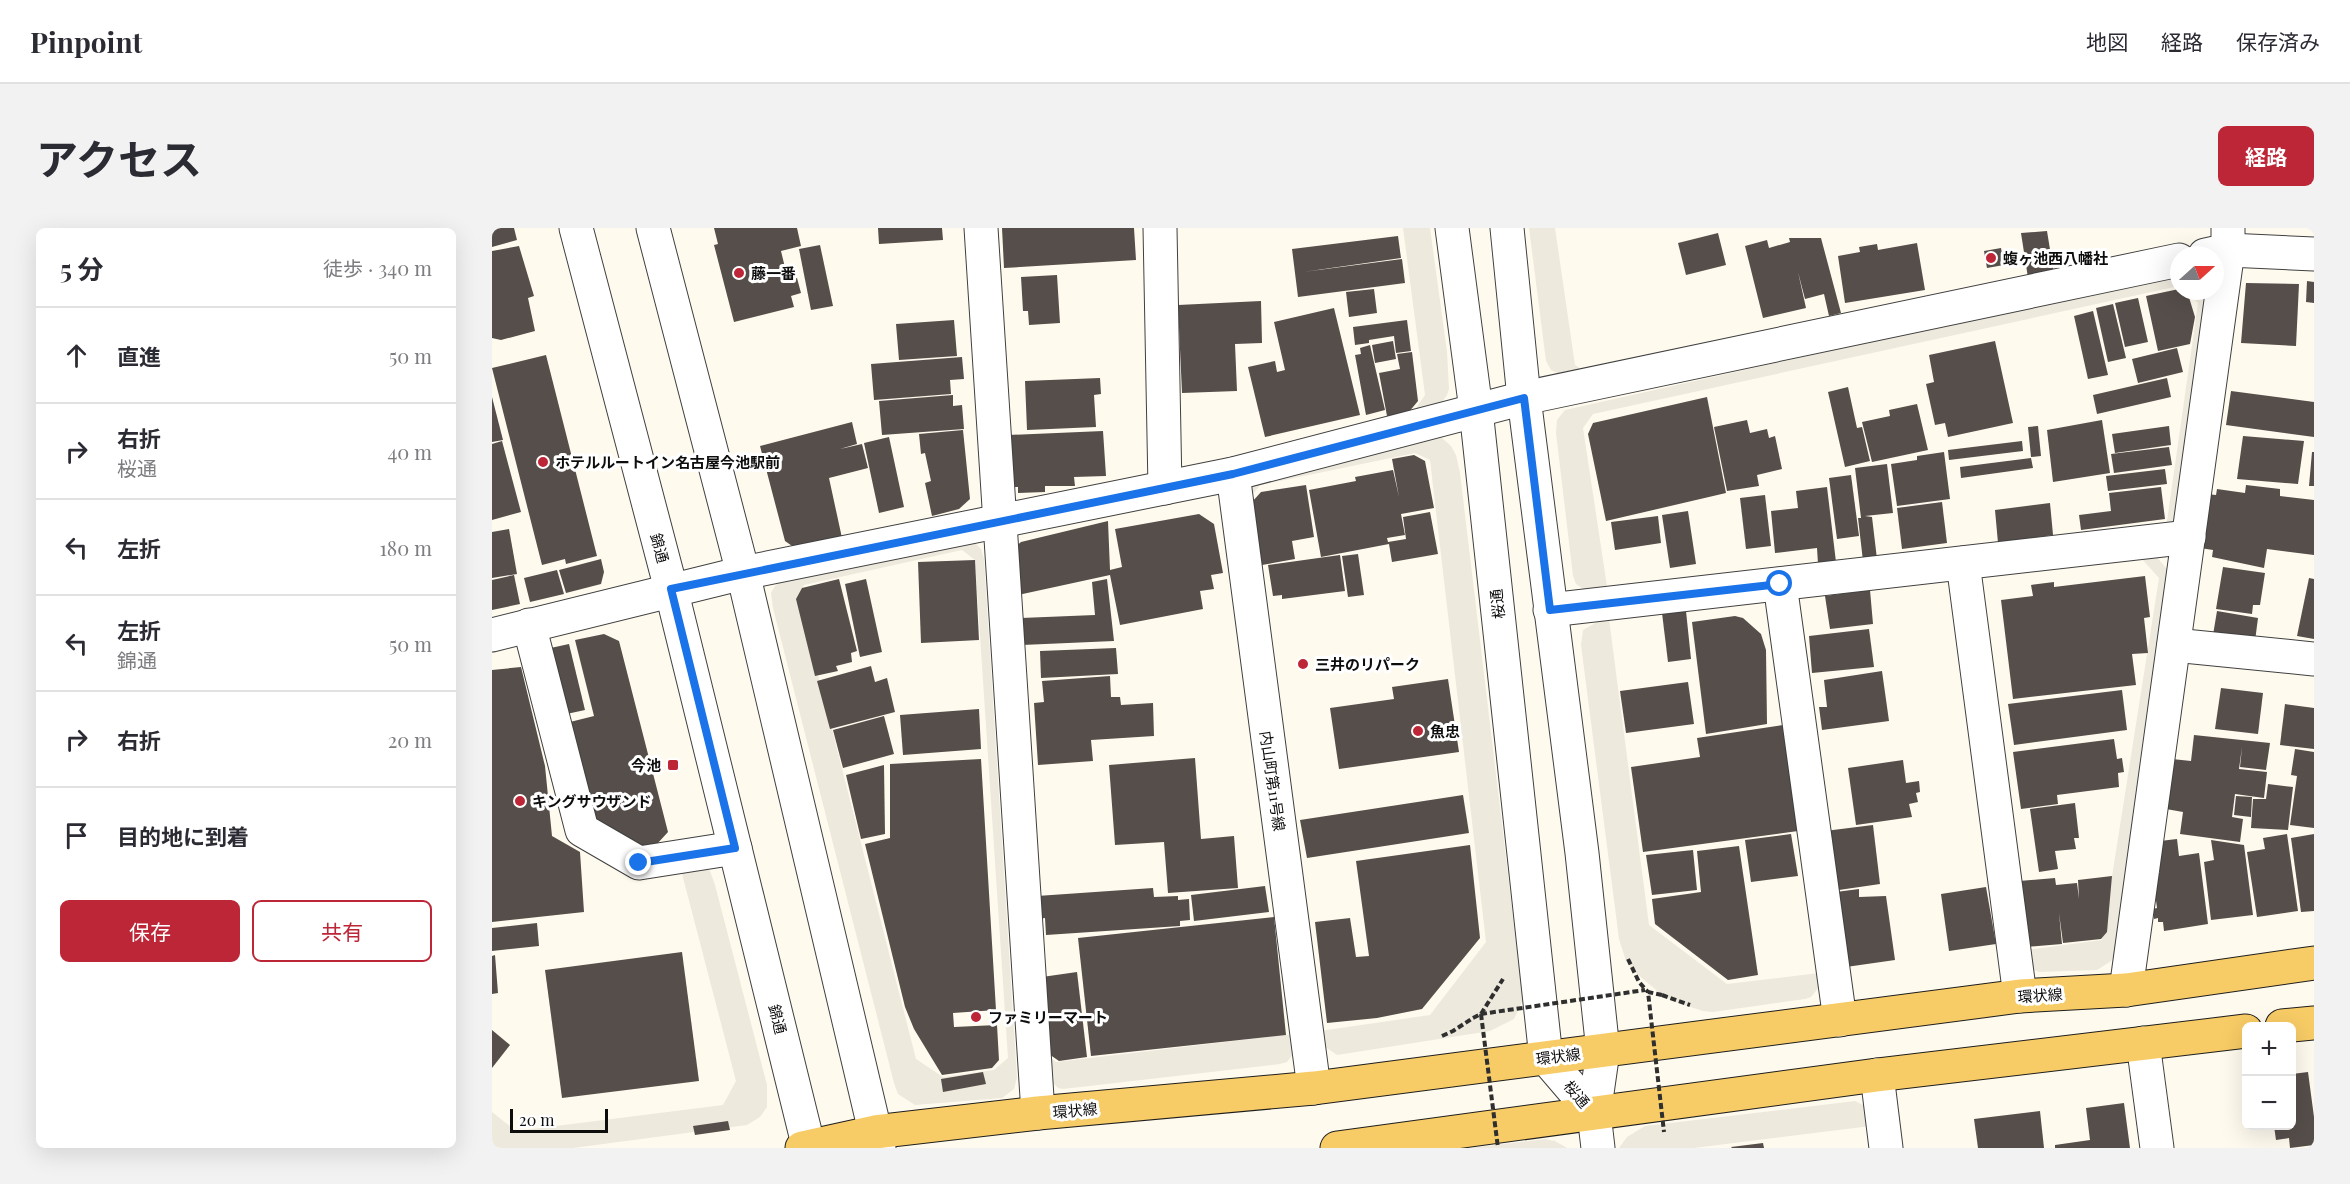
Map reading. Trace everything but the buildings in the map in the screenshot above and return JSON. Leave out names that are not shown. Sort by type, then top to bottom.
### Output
[{"type":"main road","name":"環状線","points":[[807,1148],[877,1140],[1038,1113],[1314,1088],[2020,996],[2126,990],[2314,963]]},
{"type":"main road","points":[[2296,1025],[2314,1023]]},
{"type":"main road","points":[[1337,1148],[1877,1075],[2242,1032]]},
{"type":"street","name":"錦通","points":[[576,228],[671,589],[807,1148]]},
{"type":"street","points":[[653,228],[743,573],[877,1140]]},
{"type":"street","points":[[981,228],[1038,1113]]},
{"type":"street","points":[[1160,228],[1165,488]]},
{"type":"street","name":"桜通","points":[[1452,228],[1476,410],[1546,1058],[1594,1114]]},
{"type":"street","name":"桜通","points":[[1507,228],[1524,398],[1582,853],[1603,1051],[1594,1114]]},
{"type":"street","points":[[2126,990],[2189,537],[2220,244],[2314,254]]},
{"type":"street","points":[[492,635],[743,573],[1233,474],[1524,398],[2170,263]]},
{"type":"street","name":"内山町第11号線","points":[[1233,474],[1314,1088]]},
{"type":"street","points":[[1550,610],[2189,537]]},
{"type":"street","points":[[1963,563],[2020,996]]},
{"type":"street","points":[[1780,584],[1840,1020]]},
{"type":"street","points":[[529,626],[582,830],[639,863],[735,848]]},
{"type":"street","points":[[2174,645],[2314,659]]},
{"type":"street","points":[[2143,1043],[2157,1148]]},
{"type":"street","points":[[1877,1075],[1886,1148]]},
{"type":"street","points":[[1594,1114],[1598,1148]]},
{"type":"path","points":[[1639,982],[1646,991],[1664,1132]]},
{"type":"path","points":[[1437,1037],[1453,1031],[1481,1014],[1646,991],[1689,1005],[1698,1004]]},
{"type":"path","points":[[1489,1000],[1481,1014],[1498,1148]]},
{"type":"shaded area","points":[[1403,228],[1430,228],[1447,352],[1449,389],[1439,406],[1412,414],[1425,395]]},
{"type":"shaded area","points":[[1529,228],[1555,228],[1575,365],[1590,375],[1560,374],[1551,370],[1546,361]]},
{"type":"shaded area","points":[[2170,275],[2170,288],[1593,414],[1583,428],[1608,593],[1589,593],[1576,584],[1573,576],[1556,433],[1557,420],[1565,410]]},
{"type":"shaded area","points":[[2195,300],[2207,300],[2178,521],[2159,530],[2167,521],[2198,303]]},
{"type":"shaded area","points":[[1432,436],[1441,437],[1451,446],[1456,455],[1460,473],[1523,1000],[1514,1019],[1490,1031],[1337,1055],[1324,1046],[1320,1031],[1430,1015],[1486,942],[1430,460],[1415,453],[1260,485],[1250,498],[1248,487]]},
{"type":"shaded area","points":[[973,541],[981,549],[984,559],[1017,1078],[1014,1089],[1002,1098],[915,1105],[898,1094],[773,608],[771,593],[782,581]],"holes":[[[962,550],[975,560],[1008,1058],[994,1070],[943,1077],[916,1059],[798,596],[804,585]]]},
{"type":"shaded area","points":[[2156,556],[2170,573],[2115,953],[2111,961],[2097,970],[2039,972],[2032,969],[2027,950],[2102,940],[2159,578],[2140,557]]},
{"type":"shaded area","points":[[1609,619],[1649,925],[1727,984],[1819,973],[1820,986],[1811,997],[1713,1012],[1703,1011],[1662,995],[1636,973],[1626,961],[1619,939],[1581,645],[1583,630],[1597,622]]},
{"type":"shaded area","points":[[702,865],[710,871],[715,885],[767,1085],[767,1107],[760,1117],[747,1125],[573,1148],[492,1148],[492,1112],[516,1131],[723,1105],[736,1081],[680,866]]},
{"type":"shaded area","points":[[1294,1034],[1293,1054],[1287,1062],[1280,1064],[1063,1089],[1058,1088],[1051,1081],[1046,1054],[1056,1062]]},
{"type":"shaded area","points":[[1855,1101],[1867,1107],[1871,1126],[1694,1148],[1619,1148],[1627,1137],[1645,1126]]},
{"type":"shaded area","points":[[1545,1139],[1555,1141],[1567,1148],[1470,1148]]},
{"type":"place","name":"蝮ヶ池西八幡社","points":[[1991,258]]},
{"type":"place","name":"藤一番","points":[[739,273]]},
{"type":"place","name":"ホテルルートイン名古屋今池駅前","points":[[543,462]]},
{"type":"place","name":"三井のリパーク","points":[[1303,664]]},
{"type":"place","name":"魚忠","points":[[1418,731]]},
{"type":"place","name":"今池","points":[[673,765]]},
{"type":"place","name":"キングサウザンド","points":[[520,801]]},
{"type":"place","name":"ファミリーマート","points":[[976,1017]]},
{"type":"route","points":[[639,863],[735,848],[671,589],[1233,474],[1524,398],[1550,610],[1780,584]]}]
